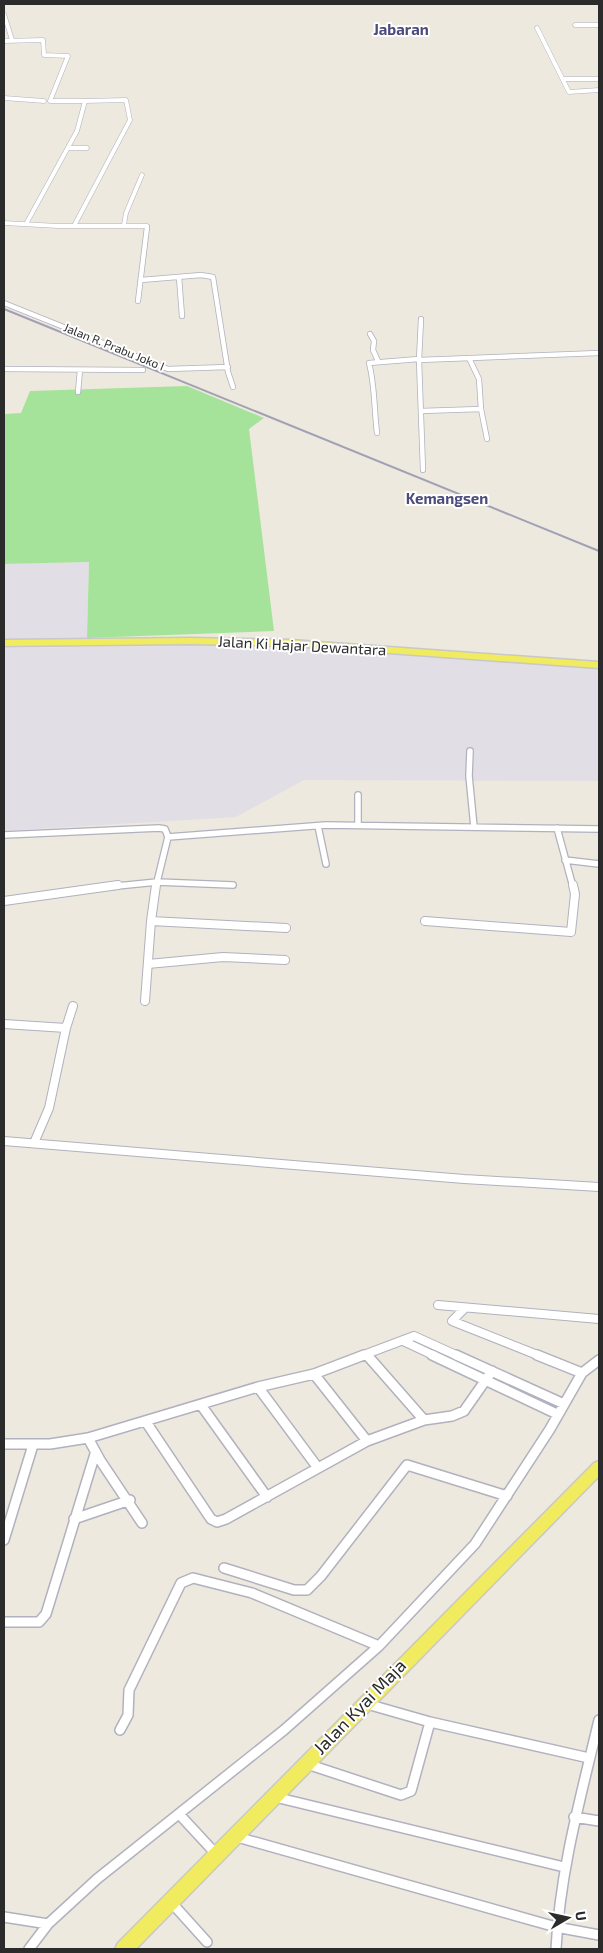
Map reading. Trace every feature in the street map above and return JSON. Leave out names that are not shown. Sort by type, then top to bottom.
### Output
[{"type":"main road","name":"Jalan Ki Hajar Dewantara","points":[[4,643],[190,641],[291,643],[599,665]]},
{"type":"main road","name":"Jalan Kyai Maja","points":[[124,1949],[272,1796],[366,1704],[405,1661],[599,1467]]},
{"type":"street","points":[[4,17],[12,40]]},
{"type":"street","points":[[574,25],[599,25]]},
{"type":"street","points":[[537,28],[570,93],[599,90]]},
{"type":"street","points":[[4,41],[42,40],[44,41],[44,55],[68,56],[50,101],[126,100],[130,118],[74,226]]},
{"type":"street","points":[[563,79],[599,79]]},
{"type":"street","points":[[4,98],[44,101]]},
{"type":"street","points":[[26,224],[82,119],[85,101]]},
{"type":"street","points":[[68,148],[87,148]]},
{"type":"street","points":[[124,225],[126,213],[142,175]]},
{"type":"street","points":[[4,223],[74,226],[141,225],[147,227],[138,301]]},
{"type":"street","points":[[179,277],[182,316]]},
{"type":"street","points":[[141,280],[213,277],[233,387]]},
{"type":"street","name":"Jalan R. Prabu Joko I","points":[[4,303],[168,370],[228,367]]},
{"type":"street","points":[[421,320],[419,360],[422,470]]},
{"type":"street","points":[[370,334],[374,342],[373,350],[378,361]]},
{"type":"street","points":[[377,433],[373,404],[374,382],[369,364],[378,361],[599,353]]},
{"type":"street","points":[[469,358],[479,379],[481,409],[487,439]]},
{"type":"street","points":[[4,369],[143,370]]},
{"type":"street","points":[[78,392],[80,370]]},
{"type":"street","points":[[421,411],[481,409]]},
{"type":"street","points":[[470,751],[469,776],[474,827]]},
{"type":"street","points":[[358,795],[358,825]]},
{"type":"street","points":[[168,837],[318,826],[358,825],[599,829]]},
{"type":"street","points":[[318,826],[326,864]]},
{"type":"street","points":[[424,921],[571,932],[575,894],[557,828]]},
{"type":"street","points":[[4,835],[165,829],[168,837],[157,882],[151,921],[145,1002]]},
{"type":"street","points":[[565,860],[599,864]]},
{"type":"street","points":[[4,901],[112,886],[157,882],[233,885]]},
{"type":"street","points":[[151,921],[286,928]]},
{"type":"street","points":[[148,964],[223,957],[285,960]]},
{"type":"street","points":[[34,1143],[49,1108],[66,1028],[73,1006]]},
{"type":"street","points":[[4,1024],[66,1028]]},
{"type":"street","points":[[4,1141],[464,1179],[599,1187]]},
{"type":"street","points":[[438,1305],[464,1309],[599,1319]]},
{"type":"street","points":[[464,1309],[452,1319],[454,1322],[582,1373]]},
{"type":"street","points":[[4,1444],[33,1445],[88,1438],[258,1387],[314,1374],[414,1336],[564,1404]]},
{"type":"street","points":[[403,1341],[557,1414]]},
{"type":"street","points":[[367,1355],[424,1420]]},
{"type":"street","points":[[29,1949],[48,1924],[97,1880],[284,1730],[379,1646],[475,1544],[550,1429],[582,1373],[599,1360]]},
{"type":"street","points":[[146,1422],[211,1519],[217,1522],[267,1497],[366,1441],[424,1420],[452,1416],[464,1411],[492,1371]]},
{"type":"street","points":[[314,1374],[366,1441]]},
{"type":"street","points":[[258,1387],[318,1468]]},
{"type":"street","points":[[201,1404],[267,1497]]},
{"type":"street","points":[[88,1438],[95,1454],[130,1500],[142,1523]]},
{"type":"street","points":[[4,1540],[33,1445]]},
{"type":"street","points":[[4,1622],[39,1622],[46,1614],[95,1454]]},
{"type":"street","points":[[224,1568],[294,1590],[307,1590],[321,1576],[408,1465],[507,1496]]},
{"type":"street","points":[[74,1519],[130,1500]]},
{"type":"street","points":[[120,1730],[128,1715],[128,1694],[133,1682],[181,1583],[193,1578],[252,1593],[379,1646]]},
{"type":"street","points":[[366,1704],[430,1722],[589,1758]]},
{"type":"street","points":[[556,1949],[556,1927],[564,1867],[589,1758],[597,1741],[599,1720]]},
{"type":"street","points":[[304,1764],[401,1794],[407,1794],[411,1791],[430,1722]]},
{"type":"street","points":[[272,1796],[564,1867]]},
{"type":"street","points":[[179,1814],[216,1854]]},
{"type":"street","points":[[574,1817],[599,1821]]},
{"type":"street","points":[[234,1836],[556,1927],[599,1935]]},
{"type":"street","points":[[171,1901],[207,1942]]},
{"type":"street","points":[[4,1918],[48,1924]]},
{"type":"shaded area","points":[[89,562],[87,638],[4,639],[4,564]]},
{"type":"shaded area","points":[[239,645],[333,648],[599,669],[599,781],[304,780],[236,817],[4,831],[4,648]]},
{"type":"green space","points":[[187,386],[264,418],[249,429],[274,631],[87,638],[89,562],[4,564],[4,414],[21,413],[30,391]]},
{"type":"railway","points":[[4,309],[599,551]]},
{"type":"district","name":"Jabaran","points":[[401,30]]},
{"type":"district","name":"Kemangsen","points":[[447,499]]}]
